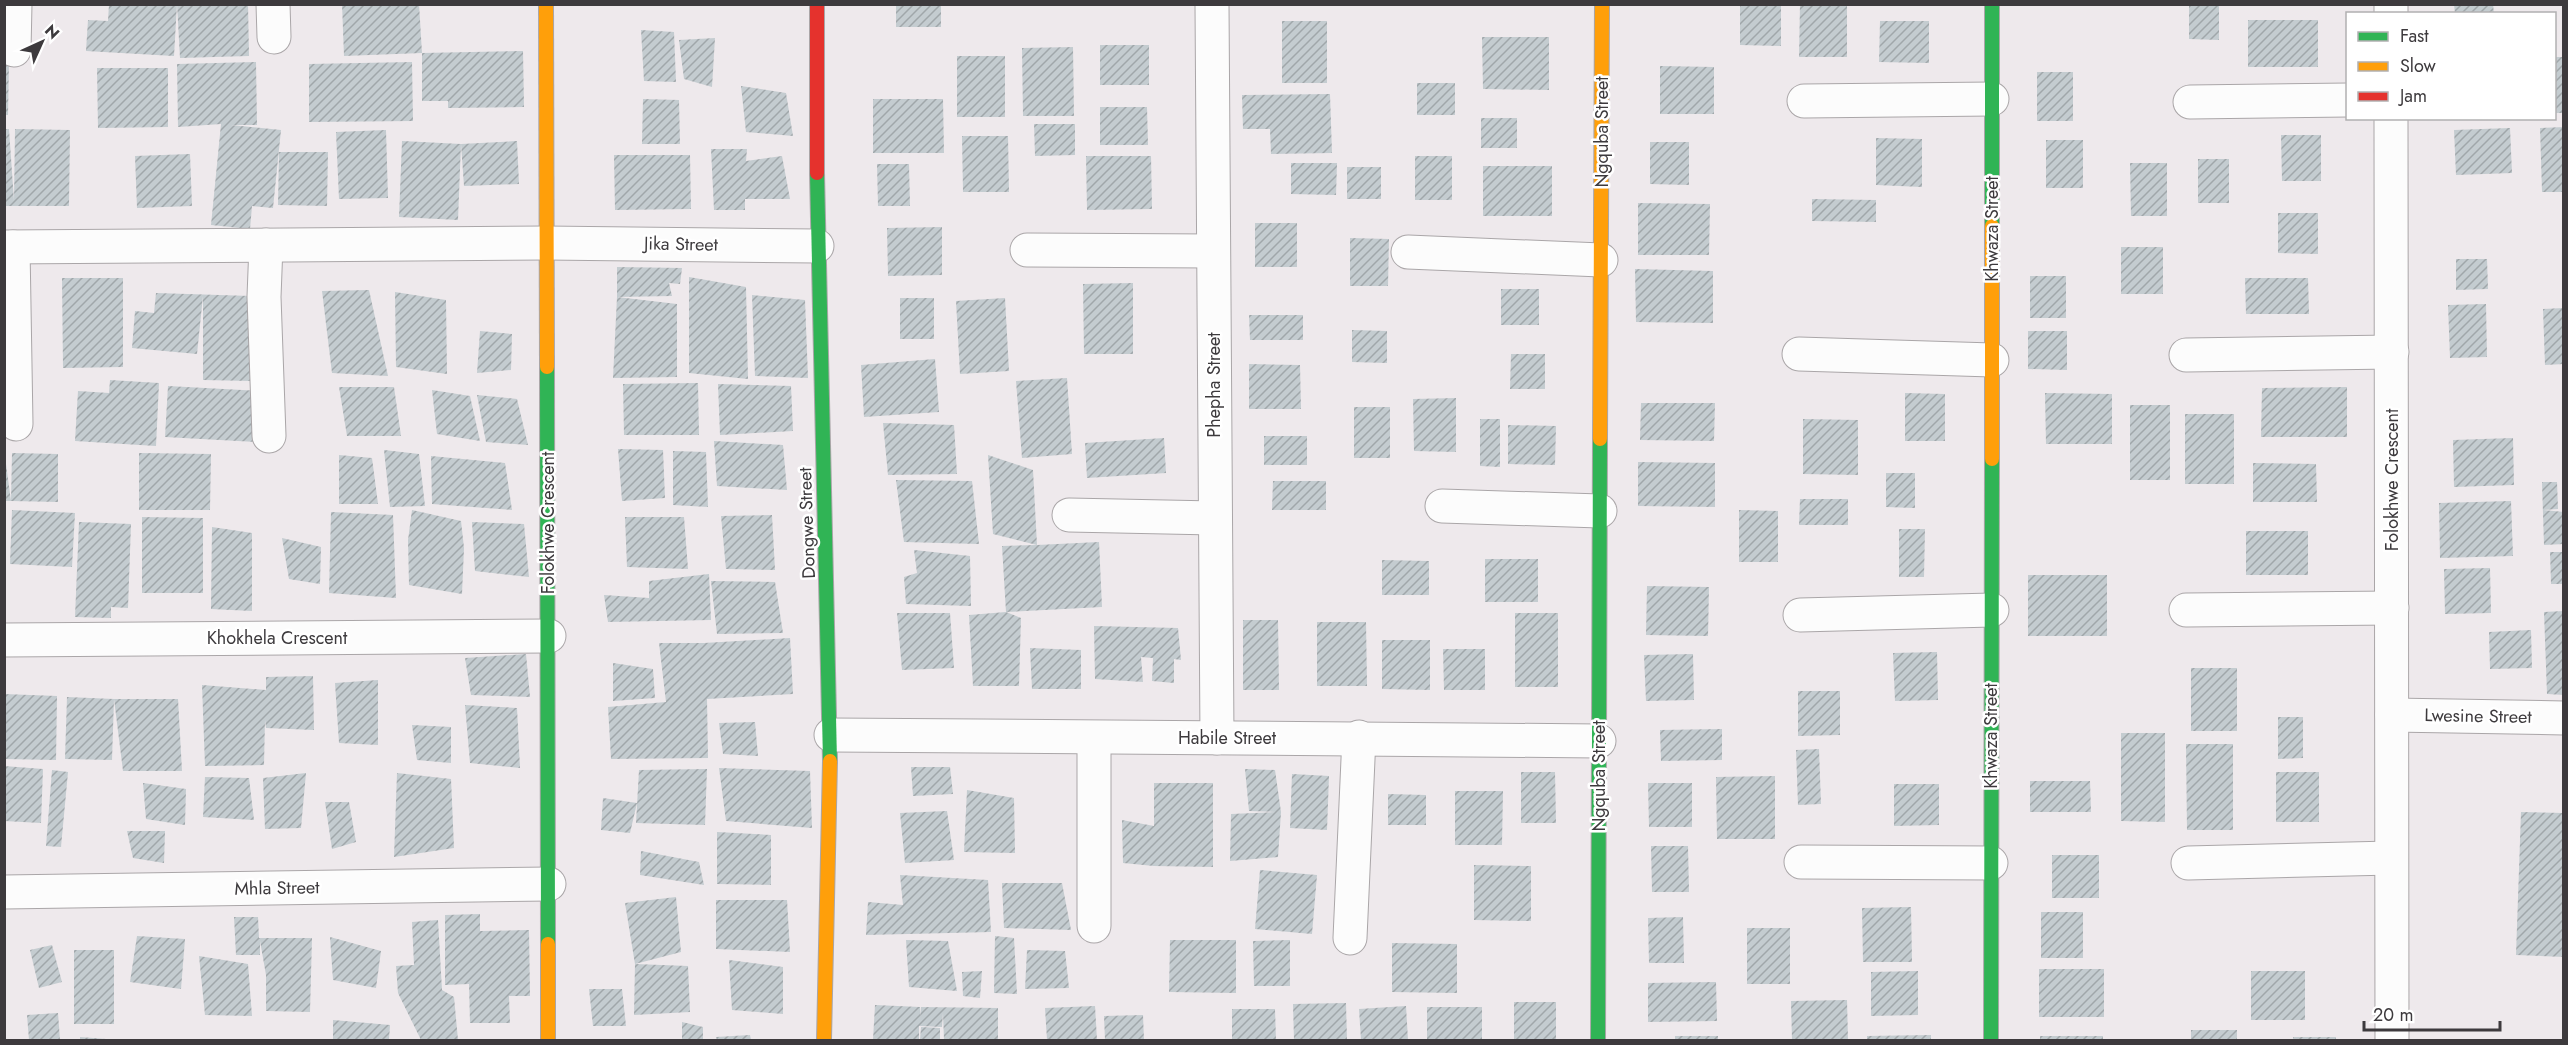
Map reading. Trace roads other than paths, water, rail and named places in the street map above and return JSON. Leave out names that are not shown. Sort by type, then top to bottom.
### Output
[{"type":"street","points":[[15,4],[15,50]]},
{"type":"street","points":[[273,4],[274,37]]},
{"type":"street","name":"Folokhwe Crescent","points":[[546,4],[548,1041]]},
{"type":"street","name":"Dongwe Street","points":[[817,4],[816,246],[831,735],[824,1041]]},
{"type":"street","name":"Phepha Street","points":[[1212,4],[1217,738]]},
{"type":"street","name":"Ngquba Street","points":[[1598,1041],[1602,4]]},
{"type":"street","name":"Khwaza Street","points":[[1991,1041],[1992,4]]},
{"type":"street","points":[[1804,101],[1992,99]]},
{"type":"street","points":[[2190,102],[2346,100]]},
{"type":"street","name":"Folokhwe Crescent","points":[[2391,120],[2392,1041]]},
{"type":"street","points":[[16,424],[9,247],[546,243]]},
{"type":"street","name":"Jika Street","points":[[546,243],[816,246]]},
{"type":"street","points":[[266,245],[264,297],[269,436]]},
{"type":"street","points":[[1027,250],[1213,251]]},
{"type":"street","points":[[1407,252],[1601,260]]},
{"type":"street","points":[[2186,355],[2392,352]]},
{"type":"street","points":[[1799,354],[1992,360]]},
{"type":"street","points":[[1443,506],[1600,511]]},
{"type":"street","points":[[1069,515],[1214,518]]},
{"type":"street","points":[[2186,610],[2392,608]]},
{"type":"street","points":[[1800,615],[1992,610]]},
{"type":"street","name":"Khokhela Crescent","points":[[4,640],[549,636]]},
{"type":"street","name":"Lwesine Street","points":[[2392,715],[2564,718]]},
{"type":"street","name":"Habile Street","points":[[831,735],[1094,738],[1359,737],[1599,741]]},
{"type":"street","points":[[1350,938],[1359,737]]},
{"type":"street","points":[[1094,738],[1094,926]]},
{"type":"street","points":[[2188,863],[2391,858]]},
{"type":"street","points":[[1801,862],[1991,863]]},
{"type":"street","name":"Mhla Street","points":[[4,892],[549,884]]}]
